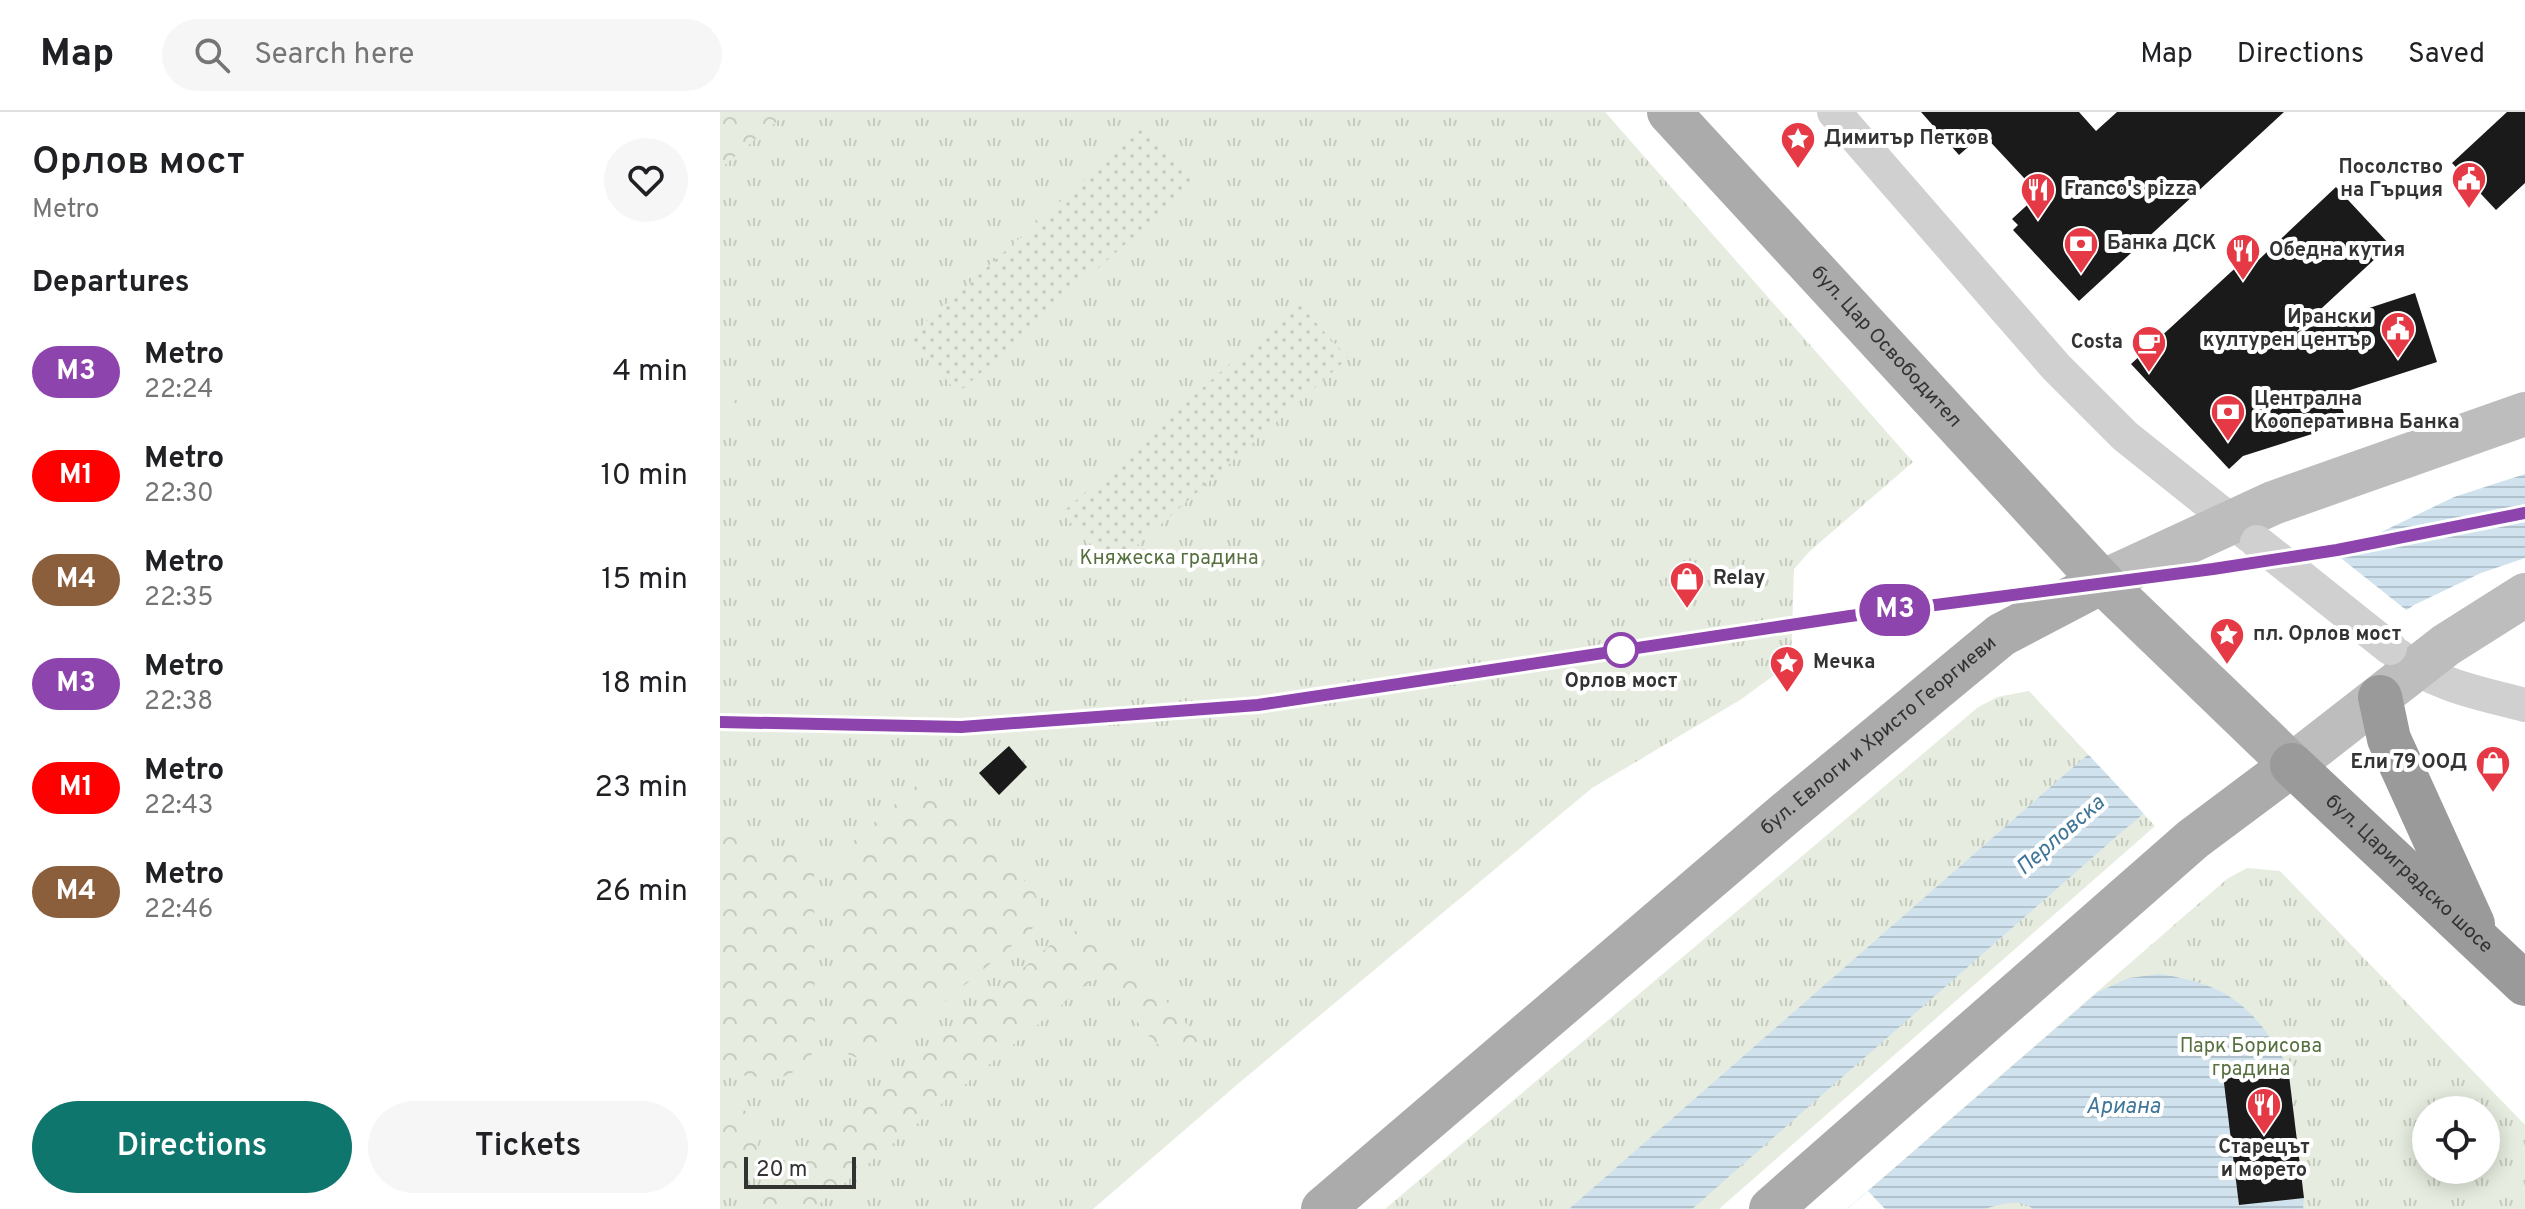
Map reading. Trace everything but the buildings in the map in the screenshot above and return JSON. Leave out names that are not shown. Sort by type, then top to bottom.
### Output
[{"type":"highway","points":[[2380,697],[2394,750],[2483,944]]},
{"type":"highway","name":"бул. Цариградско шосе","points":[[2278,752],[2525,984]]},
{"type":"main road","name":"бул. Цар Освободител","points":[[1669,112],[2102,582],[2278,752]]},
{"type":"main road","name":"бул. Евлоги и Христо Георгиеви","points":[[1323,1209],[1786,813],[2001,635],[2102,582],[2244,531],[2279,500],[2525,414]]},
{"type":"main road","points":[[1771,1209],[2193,839],[2278,752],[2380,697],[2402,659],[2446,645],[2525,595]]},
{"type":"street","points":[[1834,112],[2056,367],[2125,436],[2402,659],[2464,689],[2525,705]]},
{"type":"green space","name":"Княжеска градина","points":[[720,112],[1605,112],[1913,462],[1810,551],[1794,569],[1791,663],[1740,700],[1592,788],[1093,1209],[720,1209]]},
{"type":"green space","points":[[720,112],[788,112],[720,169]]},
{"type":"green space","points":[[1145,126],[1195,182],[958,393],[909,337]]},
{"type":"green space","points":[[1298,303],[1348,358],[1112,568],[1062,513]]},
{"type":"green space","points":[[725,391],[748,418],[720,442],[720,396]]},
{"type":"green space","points":[[2029,691],[2155,826],[1719,1209],[1385,1209],[1977,708],[1997,697]]},
{"type":"green space","points":[[928,775],[1035,893],[1042,913],[1033,928],[882,1054],[864,1061],[848,1054],[841,1038],[841,852]]},
{"type":"green space","points":[[720,818],[755,850],[814,851],[815,1040],[809,1065],[778,1079],[720,1073]]},
{"type":"green space","name":"Парк Борисова градина","points":[[2247,868],[2280,871],[2497,1096],[2412,1096],[2412,1184],[2500,1184],[2500,1099],[2525,1125],[2525,1209],[1847,1209],[2227,879]]},
{"type":"green space","points":[[1079,930],[1098,933],[1112,941],[1202,1041],[1178,1054],[1155,1043],[1098,975],[813,1209],[740,1209],[1062,935]]},
{"type":"green space","points":[[720,1106],[744,1110],[759,1122],[760,1134],[750,1161],[720,1189]]},
{"type":"water","name":"Перловска","points":[[2525,474],[2525,558],[2481,573],[2414,605],[2304,682],[2125,829],[1692,1209],[1569,1209],[2071,769],[2244,624],[2369,538],[2454,497]]},
{"type":"water","name":"Ариана","points":[[2159,974],[2204,984],[2221,992],[2251,1014],[2276,1046],[2288,1067],[2224,1075],[2239,1205],[2304,1198],[2303,1209],[2033,1209],[2016,1203],[1985,1209],[1847,1209],[2098,992],[2129,978]]},
{"type":"pier","points":[[2337,555],[2410,613],[2306,685],[2147,817],[2085,751],[2241,621]]},
{"type":"pier","points":[[1868,1191],[1885,1209],[1847,1209]]},
{"type":"metro line","name":"M3","points":[[720,722],[961,727],[1258,705],[1850,616],[2213,569],[2337,550],[2525,513]]},
{"type":"place","name":"Димитър Петков","points":[[1798,170]]},
{"type":"place","name":"Посолство на Гърция","points":[[2469,210]]},
{"type":"place","name":"Franco's pizza","points":[[2038,221]]},
{"type":"place","name":"Банка ДСК","points":[[2081,275]]},
{"type":"place","name":"Обедна кутия","points":[[2243,282]]},
{"type":"place","name":"Ирански културен център","points":[[2398,360]]},
{"type":"place","name":"Costa","points":[[2149,374]]},
{"type":"place","name":"Централна Кооперативна Банка","points":[[2228,443]]},
{"type":"place","name":"Relay","points":[[1687,610]]},
{"type":"place","name":"Орлов мост","points":[[1621,650]]},
{"type":"place","name":"пл. Орлов мост","points":[[2227,666]]},
{"type":"place","name":"Мечка","points":[[1787,694]]},
{"type":"place","name":"Ели 79 ООД","points":[[2493,794]]},
{"type":"place","name":"Старецът и морето","points":[[2264,1136]]}]
